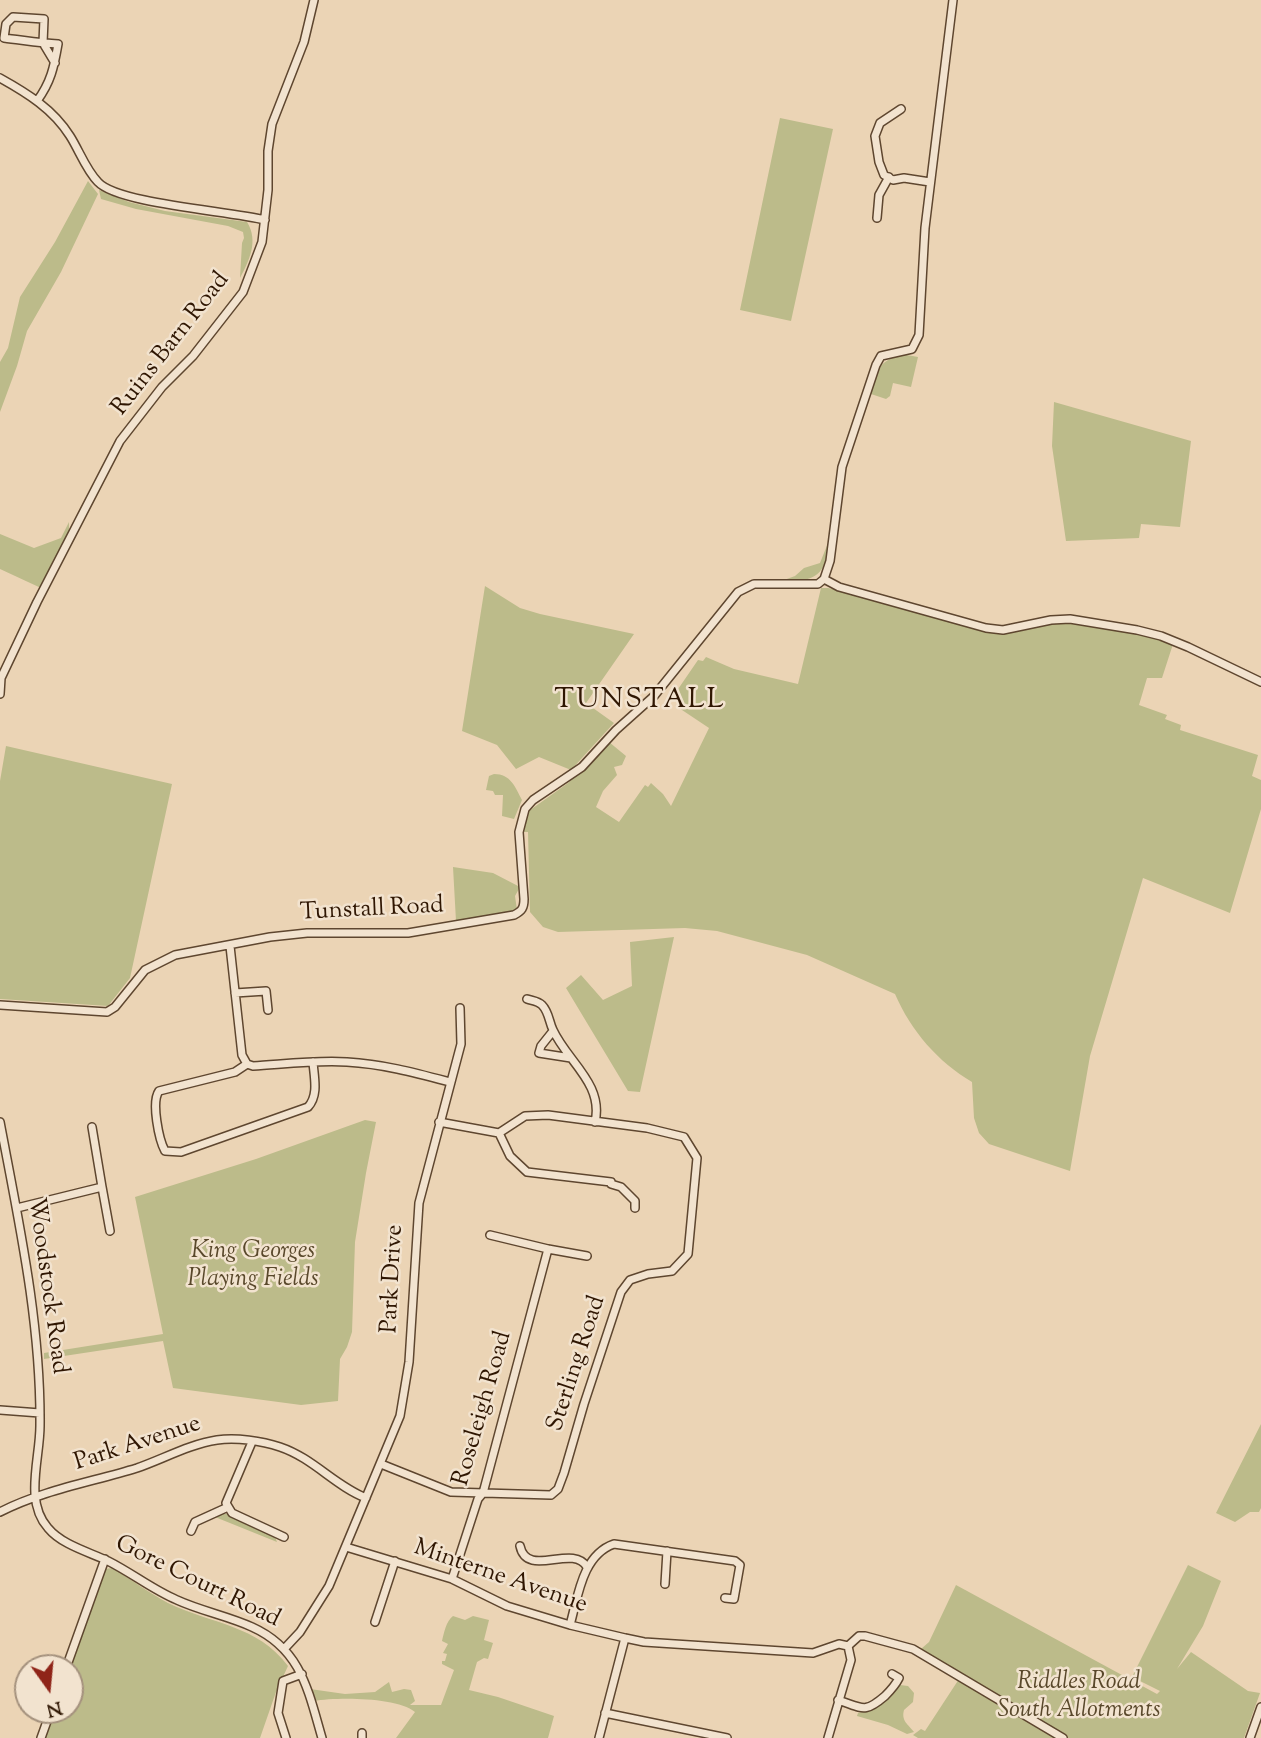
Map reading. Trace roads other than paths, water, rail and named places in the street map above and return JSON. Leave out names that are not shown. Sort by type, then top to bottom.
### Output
[{"type":"street","name":"Ruins Barn Road","points":[[0,694],[1,678],[120,441],[162,387],[193,356],[243,292],[262,242],[272,124],[304,42],[314,0]]},
{"type":"street","points":[[953,0],[924,240],[919,335],[912,349],[881,356],[876,365],[844,459],[830,561],[824,579],[839,587],[986,628],[1003,629],[1070,619],[1137,630],[1188,647],[1261,682]]},
{"type":"street","points":[[37,101],[50,83],[55,63],[58,44],[43,43],[4,38],[6,24],[13,17],[44,19],[43,43],[55,63]]},
{"type":"street","points":[[0,78],[37,101],[56,117],[98,183],[122,193],[170,206],[265,220]]},
{"type":"street","points":[[901,109],[880,123],[875,136],[879,162],[884,174],[893,180],[904,178],[930,183]]},
{"type":"street","points":[[877,218],[880,195],[889,177]]},
{"type":"street","name":"Tunstall Road","points":[[0,1005],[107,1012],[115,1007],[135,979],[154,964],[175,955],[287,935],[422,932],[520,912],[524,905],[519,832],[525,809],[533,800],[582,767],[616,730],[654,696],[738,592],[754,584],[818,584],[824,579]]},
{"type":"street","points":[[230,946],[242,1055],[247,1064],[372,1064],[450,1082]]},
{"type":"street","points":[[235,993],[266,991],[268,1010]]},
{"type":"street","points":[[527,999],[544,1007],[553,1031],[592,1089],[597,1114],[595,1122]]},
{"type":"street","name":"Park Drive","points":[[285,1648],[319,1604],[395,1431],[404,1398],[412,1322],[419,1203],[461,1044],[460,1008]]},
{"type":"street","points":[[553,1031],[539,1053],[571,1058]]},
{"type":"street","points":[[247,1064],[235,1072],[155,1094],[165,1151],[181,1152],[308,1107],[315,1091],[313,1062]]},
{"type":"street","name":"Sterling Road","points":[[381,1464],[443,1490],[551,1495],[555,1493],[564,1473],[621,1293],[629,1280],[672,1271],[688,1254],[697,1158],[684,1137],[647,1128],[548,1115],[524,1116],[499,1133]]},
{"type":"street","name":"Woodstock Road","points":[[0,1122],[17,1208],[36,1337],[40,1413],[34,1499]]},
{"type":"street","points":[[439,1122],[499,1133],[510,1156],[527,1172],[611,1182],[621,1187],[635,1201],[635,1208]]},
{"type":"street","points":[[92,1127],[110,1231]]},
{"type":"street","points":[[17,1208],[102,1187]]},
{"type":"street","points":[[490,1235],[587,1256]]},
{"type":"street","name":"Roseleigh Road","points":[[453,1579],[478,1499],[483,1493],[548,1249]]},
{"type":"street","points":[[0,1410],[40,1413]]},
{"type":"street","name":"Park Avenue","points":[[0,1512],[137,1468],[202,1443],[235,1439],[269,1444],[298,1455],[349,1491],[366,1498]]},
{"type":"street","points":[[252,1442],[227,1499],[228,1507],[232,1513],[284,1537]]},
{"type":"street","name":"Gore Court Road","points":[[34,1499],[48,1529],[64,1541],[104,1559],[175,1600],[251,1626],[285,1648]]},
{"type":"street","points":[[191,1531],[195,1522],[228,1507]]},
{"type":"street","points":[[570,1625],[587,1567],[597,1555],[614,1544],[735,1561],[740,1565],[734,1599],[725,1598]]},
{"type":"street","points":[[520,1546],[526,1559],[578,1559],[587,1567]]},
{"type":"street","name":"Minterne Avenue","points":[[346,1547],[453,1579],[507,1606],[570,1625],[644,1642],[813,1653],[839,1644],[848,1646],[859,1636],[865,1636],[913,1649],[1063,1738]]},
{"type":"street","points":[[664,1584],[667,1551]]},
{"type":"street","points":[[71,1654],[104,1559]]},
{"type":"street","points":[[375,1622],[395,1561]]},
{"type":"street","points":[[599,1738],[625,1638]]},
{"type":"street","points":[[828,1738],[852,1660],[848,1646]]},
{"type":"street","points":[[285,1648],[302,1674],[322,1738]]},
{"type":"street","points":[[286,1738],[278,1713],[283,1681],[302,1674]]},
{"type":"street","points":[[838,1700],[861,1708],[872,1707],[892,1690],[897,1682],[899,1678],[892,1674]]},
{"type":"street","points":[[1250,1738],[1261,1707]]},
{"type":"street","points":[[606,1713],[727,1738]]},
{"type":"district","name":"TUNSTALL","points":[[640,702]]},
{"type":"park label","name":"King Georges Playing Fields","points":[[253,1267]]},
{"type":"park label","name":"Riddles Road South Allotments","points":[[1079,1698]]}]
